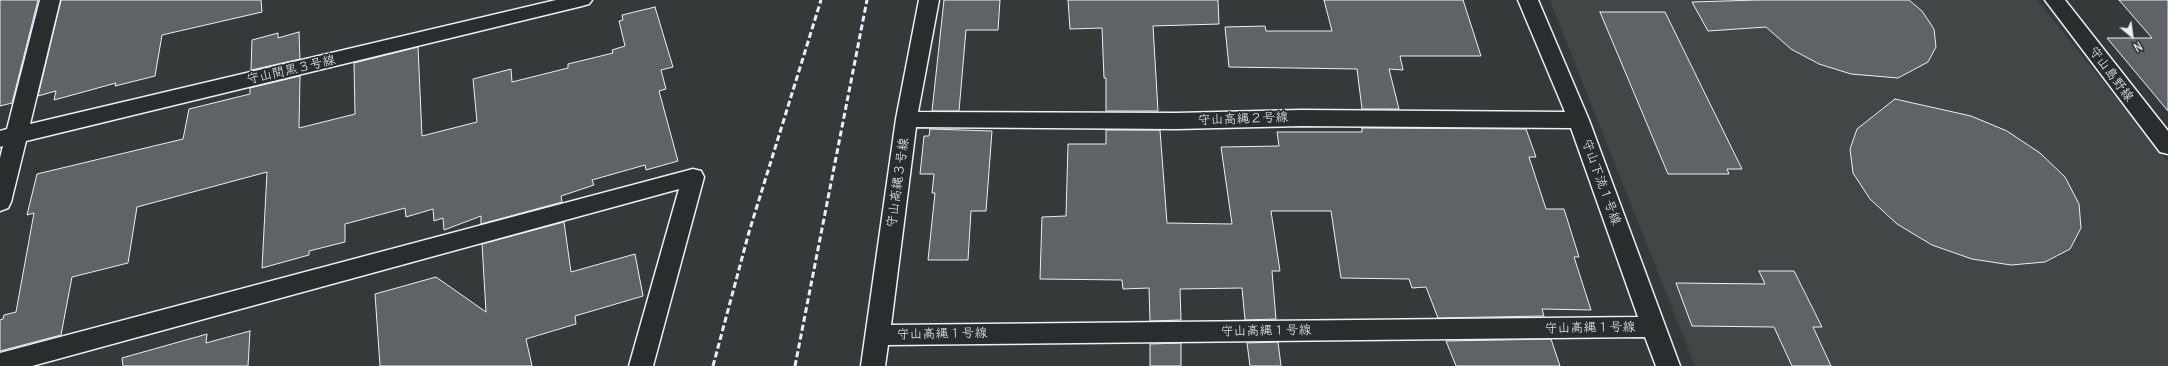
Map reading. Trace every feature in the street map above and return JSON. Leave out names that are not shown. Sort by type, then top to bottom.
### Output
[{"type":"street","points":[[0,202],[9,137],[50,0]]},
{"type":"street","name":"守山間黒３号線","points":[[9,137],[582,0]]},
{"type":"street","name":"守山高縄３号線","points":[[873,366],[906,119],[929,0]]},
{"type":"street","name":"守山下流１号線","points":[[1528,0],[1579,120],[1668,366]]},
{"type":"street","name":"守山島野線","points":[[2055,0],[2145,119],[2168,146]]},
{"type":"street","name":"守山高縄２号線","points":[[906,119],[1176,121],[1302,118],[1579,120]]},
{"type":"street","points":[[2145,119],[2168,118]]},
{"type":"street","points":[[0,364],[693,177],[641,366]]},
{"type":"street","name":"守山高縄１号線","points":[[878,335],[1654,327]]},
{"type":"shaded area","points":[[1550,0],[2037,0],[2168,162],[2168,366],[1695,366]]},
{"type":"building","points":[[0,0],[38,0],[12,103],[0,106]]},
{"type":"building","points":[[61,0],[261,0],[262,12],[162,35],[155,76],[115,86],[116,83],[54,100],[56,91],[38,96]]},
{"type":"building","points":[[944,0],[1000,0],[998,30],[966,30],[959,111],[932,111]]},
{"type":"building","points":[[1068,0],[1218,0],[1219,24],[1153,26],[1158,111],[1106,111],[1106,78],[1104,78],[1102,28],[1070,29]]},
{"type":"building","points":[[1324,0],[1463,0],[1481,56],[1400,56],[1403,70],[1389,69],[1399,109],[1362,109],[1357,69],[1229,67],[1225,27],[1265,26],[1266,31],[1332,31]]},
{"type":"building","points":[[1757,0],[1909,0],[1922,11],[1934,29],[1936,47],[1928,62],[1898,78],[1851,74],[1819,64],[1791,49],[1766,27],[1708,31],[1692,2]]},
{"type":"building","points":[[2119,0],[2168,0],[2168,111],[2107,38],[2152,38]]},
{"type":"building","points":[[655,7],[673,67],[661,70],[666,89],[659,91],[678,161],[646,170],[645,165],[592,180],[594,185],[561,196],[562,202],[481,224],[481,216],[444,230],[443,218],[434,221],[433,209],[406,217],[405,208],[345,224],[345,242],[309,251],[309,255],[262,268],[267,172],[137,207],[128,263],[72,277],[61,335],[0,351],[0,320],[3,319],[4,315],[16,312],[34,213],[27,215],[37,174],[183,139],[189,109],[250,94],[250,88],[300,76],[299,128],[355,114],[354,63],[418,47],[422,136],[477,122],[473,79],[511,69],[512,82],[568,68],[568,64],[613,53],[612,50],[625,46],[619,21],[623,20],[622,15]]},
{"type":"building","points":[[1600,12],[1665,12],[1742,169],[1727,169],[1729,174],[1668,174]]},
{"type":"building","points":[[299,32],[300,59],[251,70],[252,40],[278,33],[278,38]]},
{"type":"building","points":[[1895,99],[1971,116],[2007,131],[2040,153],[2065,177],[2079,204],[2081,228],[2070,249],[2045,262],[2011,265],[1972,259],[1932,245],[1897,224],[1870,199],[1853,173],[1850,149],[1857,129]]},
{"type":"building","points":[[1362,128],[1526,129],[1536,157],[1529,157],[1546,209],[1564,209],[1579,257],[1574,257],[1591,310],[1542,309],[1544,316],[1438,318],[1426,287],[1412,288],[1409,279],[1341,278],[1331,211],[1271,211],[1280,271],[1272,271],[1276,319],[1245,320],[1242,288],[1180,289],[1181,320],[1150,321],[1149,288],[1123,289],[1122,280],[1040,279],[1042,217],[1066,216],[1068,144],[1106,144],[1106,130],[1160,130],[1167,223],[1232,224],[1221,147],[1279,146],[1277,132],[1362,132]]},
{"type":"building","points":[[930,129],[992,131],[986,211],[971,211],[968,260],[928,260],[935,193],[932,193],[934,174],[920,174],[924,136],[929,136]]},
{"type":"building","points":[[564,222],[571,272],[635,254],[643,296],[575,316],[576,324],[526,339],[532,366],[380,366],[375,294],[436,277],[486,312],[482,244]]},
{"type":"building","points":[[1759,271],[1794,271],[1822,327],[1813,327],[1831,366],[1792,366],[1774,327],[1692,326],[1676,283],[1765,284]]},
{"type":"building","points":[[250,331],[248,366],[123,366],[122,358],[207,334],[206,343]]},
{"type":"building","points":[[1551,339],[1560,366],[1456,366],[1446,341]]},
{"type":"building","points":[[1278,342],[1281,366],[1250,366],[1247,343]]},
{"type":"building","points":[[1181,343],[1181,366],[1150,366],[1150,344]]},
{"type":"railway","points":[[713,366],[749,232],[821,0]]},
{"type":"railway","points":[[795,366],[867,0]]}]
